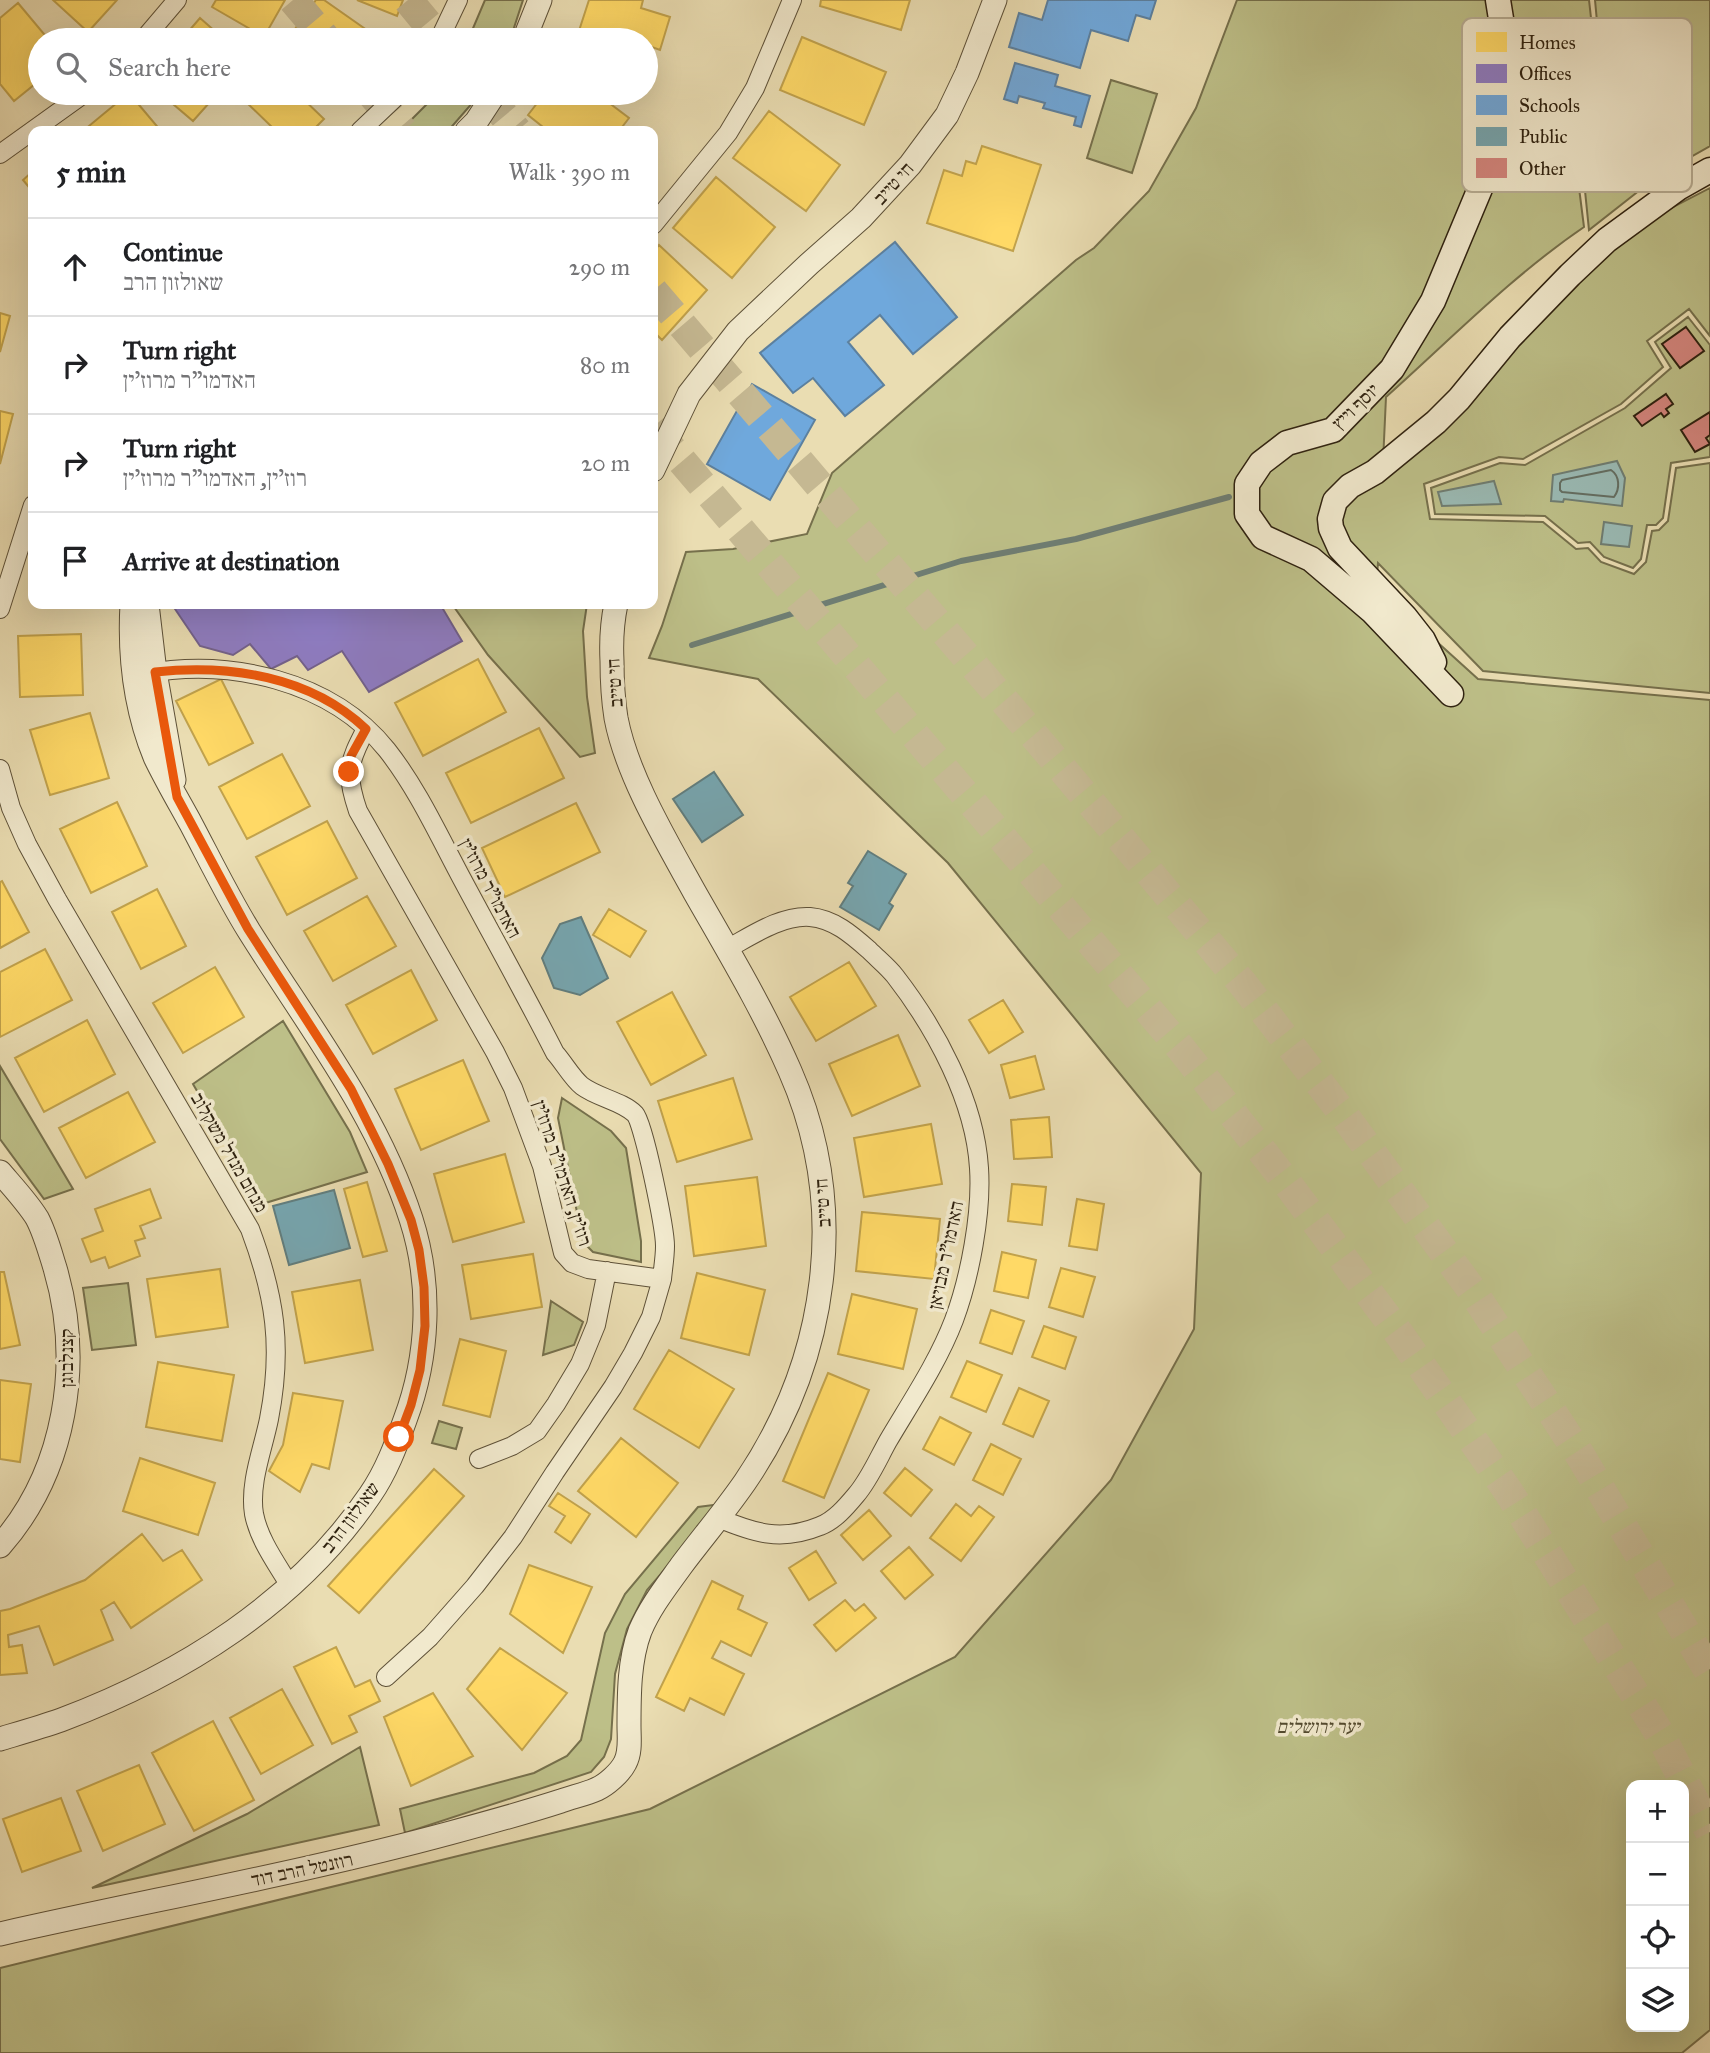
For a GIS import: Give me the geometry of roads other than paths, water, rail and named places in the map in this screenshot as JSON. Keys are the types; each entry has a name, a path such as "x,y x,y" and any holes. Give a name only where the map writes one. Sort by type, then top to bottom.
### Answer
{"main road":[{"name":"יוסף וייץ","path":"1498,0 1501,18"},
{"name":"יוסף וייץ","path":"1692,180 1710,170"},
{"name":"יוסף וייץ","path":"1479,192 1433,301 1392,369 1334,430 1287,443 1261,463 1247,484 1247,514 1263,537 1311,559 1372,611 1451,694 1417,632 1340,548 1329,519 1335,501 1350,486 1375,471 1436,422 1460,399 1510,337 1570,275 1607,240 1673,192"}],"street":[{"path":"153,28 177,0"},
{"path":"445,28 458,0"},
{"path":"529,28 540,0"},
{"path":"658,219 728,133 755,88 792,0"},
{"name":"חי טייב","path":"658,459 689,394 738,331 861,218 910,165 947,116 995,0"},
{"path":"39,126 68,105"},
{"path":"365,126 387,105"},
{"path":"472,126 487,105"},
{"path":"0,154 28,134"},
{"path":"0,609 28,521"},
{"name":"שאולזון הרב","path":"0,1739 60,1720 126,1692 231,1634 290,1586 342,1532 372,1493 399,1437 420,1370 425,1326 424,1287 419,1250 401,1192 351,1089 248,929 177,797 131,632 132,609"},
{"name":"שאולזון הרב","path":"144,674 147,609"},
{"name":"חי טייב","path":"601,1788 624,1766 629,1749 634,1648 641,1628 657,1598 743,1485 768,1445 790,1398 805,1356 817,1311 824,1264 818,1153 791,1072 772,1032 660,830 627,755 617,721 612,680 611,624 615,609"},
{"name":"האדמו\"ר מרוז'ין","path":"144,674 212,669 284,682 319,695 351,715 386,749 434,826 555,1052 580,1085 637,1116 662,1217 665,1246 662,1279"},
{"name":"רוז'ין, האדמו\"ר מרוז'ין","path":"366,729 351,756 349,772 358,811 513,1088 542,1166 563,1253 572,1263 588,1269 662,1279"},
{"name":"מנחם מנדל משקלוב","path":"0,769 11,808 27,844 57,900 244,1218 262,1261 272,1298 276,1332 275,1371 270,1416 253,1493 254,1514 261,1534 290,1586"},
{"name":"האדמו\"ר מבויאן","path":"718,1518 766,1535 795,1534 834,1519 857,1494 920,1387 954,1320 974,1239 979,1199 979,1167 961,1091 940,1044 894,974 849,932 826,921 809,917 771,926 727,950"},
{"name":"קצנלבוגן","path":"0,1172 37,1218 49,1250 62,1292 69,1360 61,1424 45,1473 28,1508 0,1546"},
{"path":"479,1459 512,1446 537,1431 556,1404 580,1364 596,1325 607,1271"},
{"path":"387,1677 430,1637 513,1537 633,1353 651,1317 662,1279"},
{"name":"רוזנטל הרב דוד","path":"0,1934 369,1855 521,1814 601,1788"}],"water":[{"path":"1617,461 1625,478 1622,506 1564,499 1563,502 1551,501 1553,475"},
{"path":"1494,481 1501,504 1442,506 1438,492"},
{"path":"1604,522 1632,526 1629,547 1601,544"}],"waterway":[{"path":"692,645 961,561 1076,539 1229,497"}],"tunnel":[{"path":"293,0 317,28"},
{"path":"408,0 431,28"},
{"path":"381,105 399,126"},
{"path":"495,105 513,126"},
{"path":"658,297 1243,984 1344,1115 1471,1289 1580,1455 1710,1673"},
{"path":"658,433 1179,1046 1284,1179 1400,1335 1508,1491 1661,1736 1710,1832"}],"park label":[{"name":"יער ירושלים","path":"1318,1726"}]}
